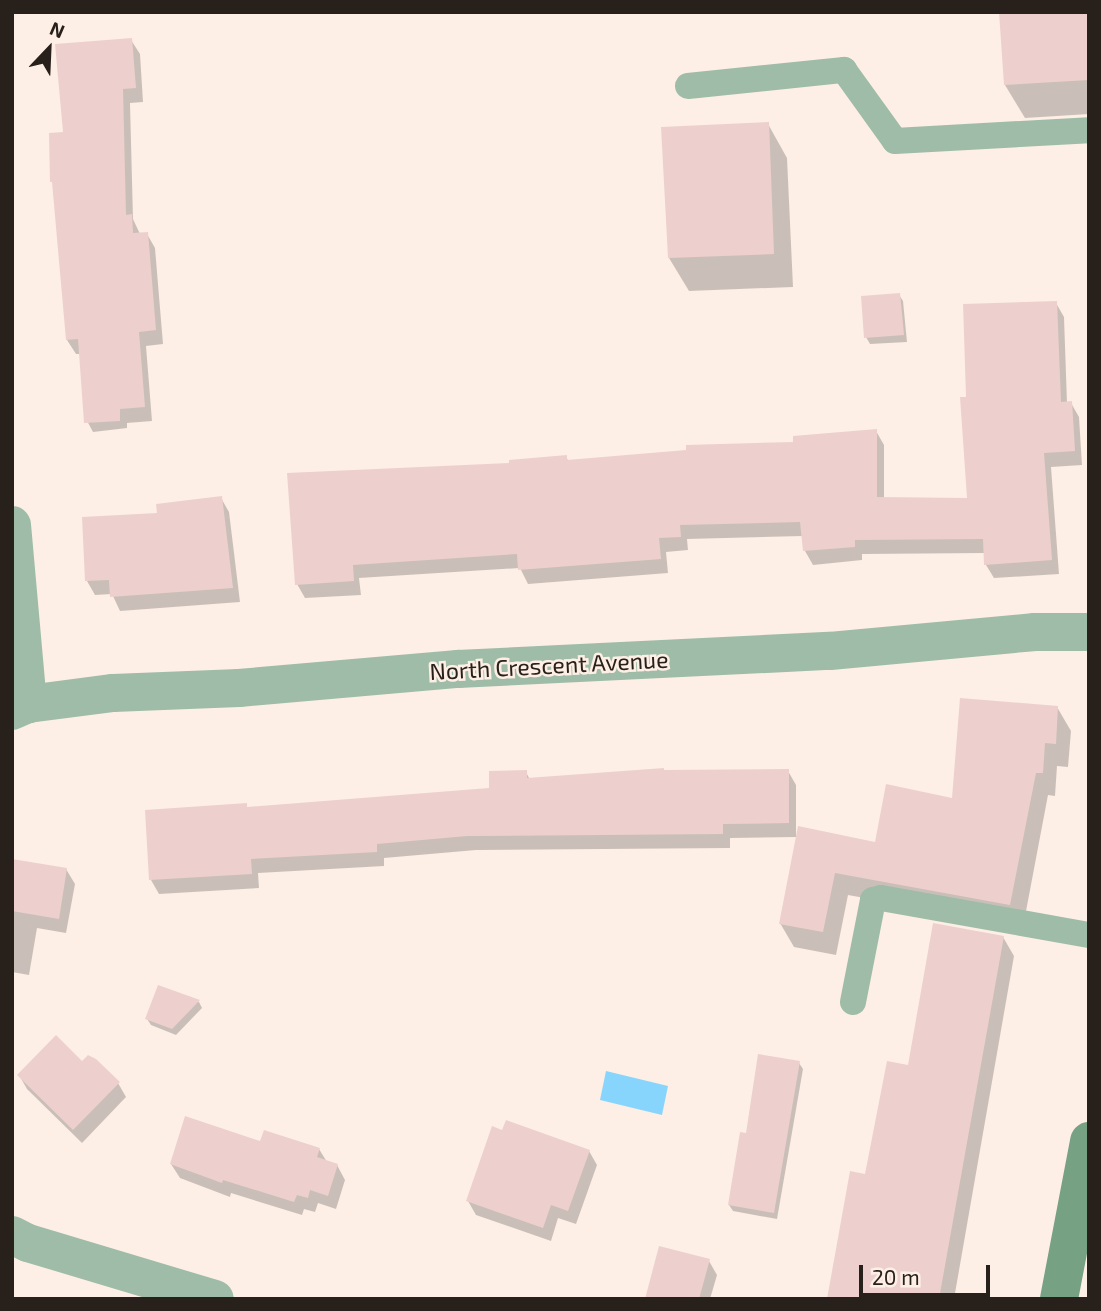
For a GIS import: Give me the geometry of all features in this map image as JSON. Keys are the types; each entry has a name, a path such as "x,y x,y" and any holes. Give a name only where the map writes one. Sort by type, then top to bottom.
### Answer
{"main road":[{"path":"1059,1299 1089,1140"}],"street":[{"path":"12,525 20,708"},
{"name":"North Crescent Avenue","path":"20,708 99,694 239,688 458,669 830,650 1035,632 1089,632"},
{"path":"12,1235 28,1243 215,1299"}],"lane":[{"path":"688,86 844,70 895,142 1089,130"},
{"path":"853,1002 873,900 881,898 1089,935"}],"water":[{"path":"606,1071 668,1086 662,1115 600,1100"}],"building":[{"path":"999,12 1089,12 1089,80 1004,85"},
{"path":"132,38 136,88 123,89 126,215 132,214 133,233 148,232 156,330 139,332 145,407 120,409 120,421 84,423 78,339 66,340 50,182 49,133 63,132 55,44"},
{"path":"769,122 774,254 668,258 661,127"},
{"path":"900,293 904,335 864,338 861,296"},
{"path":"1057,301 1061,402 1072,401 1075,451 1044,453 1052,560 984,565 983,539 855,540 855,547 803,551 800,522 680,525 681,537 659,538 661,559 518,570 517,554 353,565 354,581 295,585 287,473 509,463 509,460 567,455 567,460 686,450 686,445 793,442 793,436 877,429 877,497 967,498 960,397 966,397 963,304"},
{"path":"222,496 233,588 110,597 109,580 85,581 82,517 157,513 156,504"},
{"path":"960,698 1058,706 1056,744 1045,743 1043,773 1036,773 1010,905 835,873 823,932 779,924 798,826 875,842 886,784 952,798"},
{"path":"664,768 789,769 789,823 723,824 723,834 467,836 377,844 377,852 251,859 252,874 149,880 145,810 247,803 247,807 489,788 489,771 527,770 527,778"},
{"path":"12,859 67,868 59,919 12,911"},
{"path":"933,923 1004,936 939,1299 827,1299 850,1171 865,1174 887,1061 908,1065"},
{"path":"158,985 200,1000 172,1029 145,1019"},
{"path":"56,1035 82,1061 88,1055 96,1059 120,1082 73,1130 17,1075"},
{"path":"758,1054 800,1061 774,1213 728,1205 740,1132 746,1133"},
{"path":"185,1116 260,1141 264,1130 320,1148 317,1157 338,1164 328,1196 310,1190 308,1198 297,1195 294,1202 223,1180 222,1183 170,1164"},
{"path":"506,1120 590,1150 568,1211 551,1205 543,1228 466,1201 492,1126 502,1130"},
{"path":"659,1246 710,1259 699,1299 645,1299"}]}
